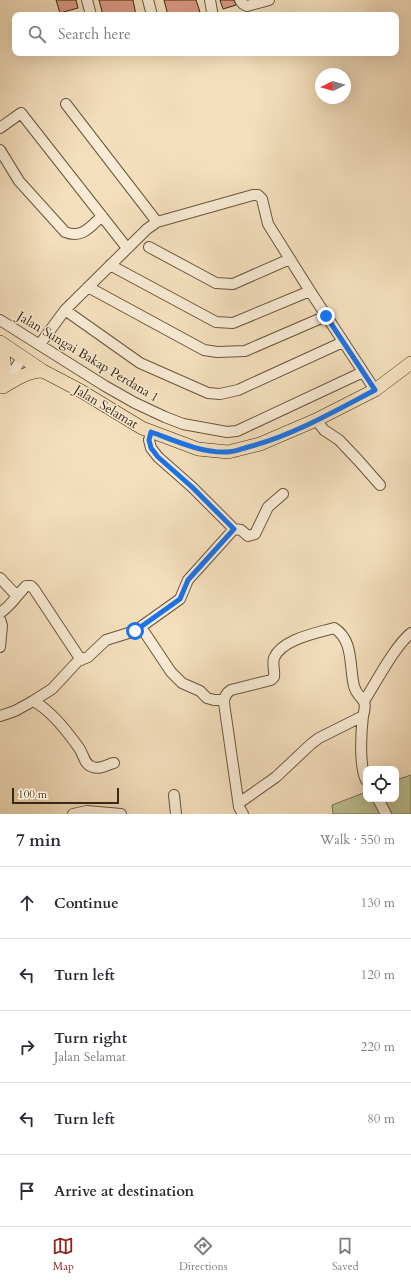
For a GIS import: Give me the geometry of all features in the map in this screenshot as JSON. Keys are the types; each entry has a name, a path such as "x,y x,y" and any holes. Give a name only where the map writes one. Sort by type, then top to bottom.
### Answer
{"main road":[{"name":"Jalan Selamat","path":"0,342 23,358 142,428 198,449 228,452 260,444 316,420 375,390 411,363"},
{"path":"0,347 4,357 5,367 2,389"},
{"path":"2,389 23,375 34,371 43,370"}],"street":[{"path":"87,0 90,12"},
{"path":"148,0 151,12"},
{"path":"210,0 212,12"},
{"path":"240,0 247,6 269,0"},
{"path":"66,104 157,222"},
{"path":"0,128 21,113 127,248"},
{"path":"0,150 19,181 65,232 77,234 82,233 102,216"},
{"path":"40,344 66,310 88,287 147,229 157,222 253,195 258,195 262,199 268,224 375,390"},
{"path":"149,247 216,283 233,284 290,259"},
{"path":"110,265 216,322 233,323 310,291"},
{"path":"88,287 204,350 217,352 245,351 326,316"},
{"path":"66,310 140,363 208,393 220,394 238,390 343,342"},
{"name":"Jalan Sungai Bakap Perdana 1","path":"0,320 105,386 135,403 183,424 227,432 237,431 363,372"},
{"path":"2,389 23,358"},
{"path":"316,420 324,430 339,440 380,485"},
{"path":"151,432 149,440 151,448 158,457 192,487 234,529 241,530 248,536 255,534 268,507 283,494"},
{"path":"0,716 15,711 33,702 52,689 75,664 95,652 106,640 135,631 180,599 188,580 234,529"},
{"path":"0,578 17,596"},
{"path":"0,613 8,608 26,586 30,586 34,589 81,660"},
{"path":"0,619 2,626 0,647"},
{"path":"140,627 171,672 182,683 200,690 207,698 224,700"},
{"path":"243,814 239,808 224,700 230,690 271,680 274,677 273,664 278,652 296,638 334,628 344,636 348,646 353,683 356,691 366,706 363,716 362,730 363,766"},
{"path":"364,701 392,657 411,632"},
{"path":"33,702 43,706 54,717 80,749 86,763 93,768 100,768 114,763"},
{"path":"239,804 276,777 315,741 363,716"},
{"path":"174,795 176,814"},
{"path":"380,802 386,814"},
{"path":"73,814 87,810 121,814"}],"green space":[{"path":"411,775 411,814 333,814 332,805 363,793 363,802 399,802 399,779"}],"building":[{"path":"56,0 76,0 78,8 60,12"},
{"path":"99,0 133,0 135,12 102,12"},
{"path":"164,0 196,0 200,12 167,12"},
{"path":"220,0 234,0 236,5 223,9"}],"route":[{"path":"135,631 180,599 188,580 234,529 192,487 158,457 151,448 149,440 151,432 198,449 228,452 260,444 285,434 375,390 326,316"}]}
